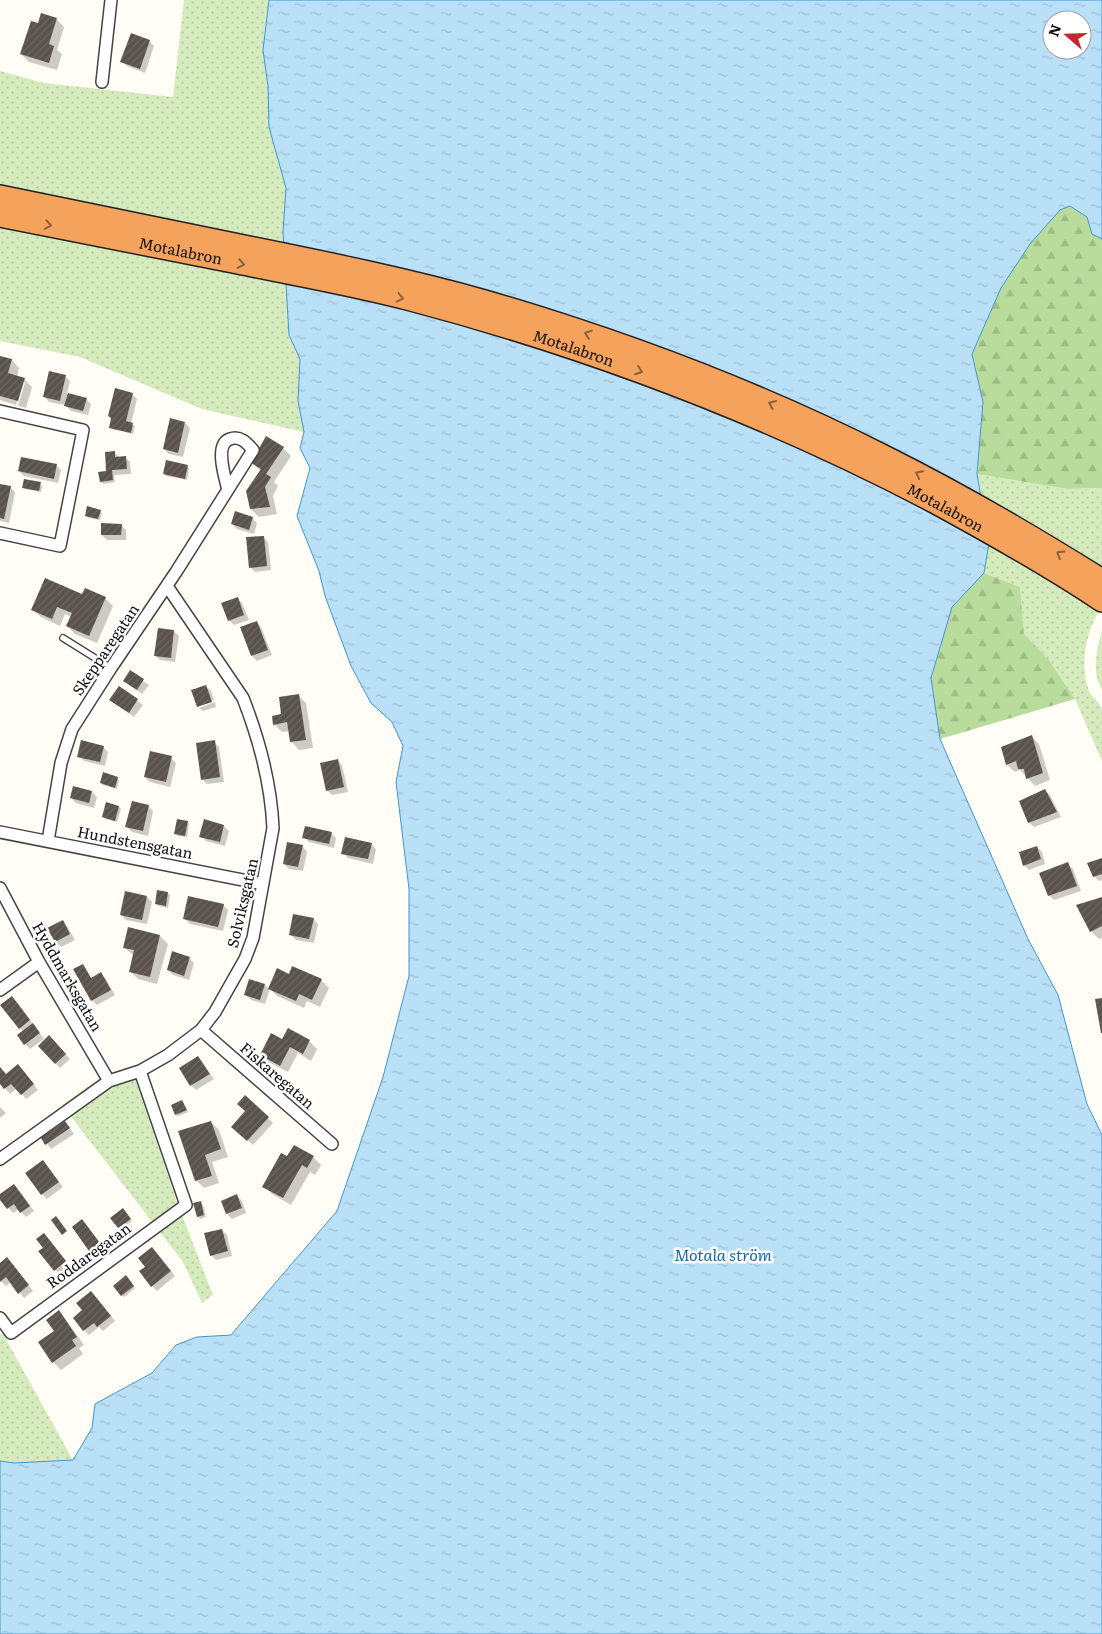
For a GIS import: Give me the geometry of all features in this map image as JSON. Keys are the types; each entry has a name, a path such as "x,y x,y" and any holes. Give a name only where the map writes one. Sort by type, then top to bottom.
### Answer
{"highway":[{"name":"Motalabron","path":"0,196 348,267 481,300 643,353 701,374 838,433 888,458 1027,534 1102,580"},
{"name":"Motalabron","path":"0,216 344,284 531,334 638,371 759,418 880,474 1020,550 1102,601"}],"street":[{"path":"102,82 111,0"},
{"path":"0,411 83,430 60,546 0,533"},
{"name":"Skepparegatan","path":"48,841 61,763 72,729 228,490"},
{"name":"Solviksgatan","path":"0,1160 109,1081 140,1071 168,1055 201,1030 215,1012 245,959 252,938 273,828 267,778 250,714 243,698 167,586"},
{"name":"Hundstensgatan","path":"0,832 263,884"},
{"name":"Hyddmarksgatan","path":"0,888 39,962 109,1081"},
{"path":"0,990 39,962"},
{"name":"Fiskaregatan","path":"201,1030 332,1144"},
{"name":"Roddaregatan","path":"0,1318 11,1332 186,1205 140,1071"}],"lane":[{"path":"63,638 111,668"}],"green space":[{"path":"184,0 269,0 263,50 268,86 269,127 286,188 283,232 289,335 300,359 298,401 304,432 202,409 80,357 0,341 0,71 44,83 173,97"},
{"path":"1070,206 1087,217 1092,234 1102,239 1102,488 1067,489 977,474 983,402 972,354 1001,288 1030,244 1060,210"},
{"path":"977,474 1067,489 1102,488 1102,606 1088,636 1084,658 1089,691 1102,710 1102,761 1075,699 1049,660 1024,634 1020,587 984,573 989,543"},
{"path":"984,573 1020,587 1024,634 1049,660 1075,699 940,739 931,678 952,607"},
{"path":"1102,630 1102,690 1096,668"},
{"path":"132,1070 178,1205 213,1295 202,1303 183,1262 62,1105 103,1076"},
{"path":"3,1334 73,1460 14,1463 0,1461 0,1335"}],"water":[{"name":"Motala ström","path":"269,0 1102,0 1102,239 1092,234 1087,217 1070,206 1060,210 1030,244 1001,288 972,354 983,402 977,474 989,543 984,573 952,607 931,678 940,739 1028,939 1058,995 1087,1104 1102,1135 1102,1634 0,1634 0,1461 14,1463 73,1460 92,1428 95,1404 152,1373 176,1345 197,1337 231,1335 337,1211 383,1077 409,976 409,889 396,782 403,746 392,722 371,703 351,666 325,596 319,571 297,516 310,468 300,448 304,432 298,401 300,359 289,335 283,232 286,188 269,127 268,86 263,50"}],"building":[{"path":"41,13 57,18 49,44 54,46 49,63 20,54 31,21 38,23"},
{"path":"131,33 150,40 140,69 120,62"},
{"path":"0,356 12,359 8,373 25,378 18,401 0,396"},
{"path":"49,371 66,375 60,401 43,397"},
{"path":"115,388 133,393 126,421 133,423 131,433 109,428 111,418 108,416"},
{"path":"68,393 87,398 83,411 64,406"},
{"path":"170,418 185,422 178,453 163,449"},
{"path":"266,436 284,447 266,474 271,477 265,487 270,507 250,509 246,491 261,469 251,463"},
{"path":"115,451 115,457 126,456 127,469 112,470 113,480 100,482 98,472 106,471 105,452"},
{"path":"21,457 57,464 54,479 18,471"},
{"path":"166,460 188,465 185,479 163,474"},
{"path":"24,479 41,482 39,491 22,488"},
{"path":"0,484 11,486 4,519 0,518"},
{"path":"87,506 101,510 98,519 85,516"},
{"path":"235,511 253,517 249,530 231,524"},
{"path":"101,523 122,524 121,535 101,535"},
{"path":"264,536 267,566 249,568 246,537"},
{"path":"45,578 82,594 85,588 106,597 89,636 66,626 72,613 57,607 52,619 31,610"},
{"path":"238,597 244,615 228,621 221,603"},
{"path":"257,621 268,650 251,656 240,627"},
{"path":"158,628 174,630 171,658 154,656"},
{"path":"130,670 144,679 137,690 123,681"},
{"path":"206,685 212,702 197,707 191,690"},
{"path":"119,686 138,699 129,713 109,700"},
{"path":"299,694 306,740 290,742 287,722 273,725 272,716 281,714 279,697"},
{"path":"1032,735 1043,773 1026,779 1024,769 1018,769 1016,761 1006,765 1001,747"},
{"path":"81,740 104,746 100,762 77,757"},
{"path":"215,740 220,777 201,780 196,743"},
{"path":"150,751 172,756 166,782 144,777"},
{"path":"338,759 344,787 326,791 320,763"},
{"path":"103,772 118,777 115,788 100,783"},
{"path":"73,786 92,791 89,803 70,798"},
{"path":"1045,789 1057,812 1028,823 1019,801"},
{"path":"132,801 149,805 143,831 125,827"},
{"path":"106,802 119,806 115,821 102,817"},
{"path":"177,819 188,821 185,836 174,834"},
{"path":"204,819 224,825 220,842 199,837"},
{"path":"305,826 332,832 329,844 302,838"},
{"path":"345,837 372,843 368,859 341,854"},
{"path":"287,842 303,845 298,867 283,864"},
{"path":"1037,846 1041,859 1023,866 1019,852"},
{"path":"1102,858 1102,874 1093,877 1087,863"},
{"path":"1068,862 1077,886 1048,896 1039,873"},
{"path":"157,890 168,892 166,906 155,904"},
{"path":"125,891 147,896 142,920 120,915"},
{"path":"188,896 224,904 218,927 183,919"},
{"path":"1102,897 1102,926 1090,932 1076,905"},
{"path":"293,914 314,918 309,939 289,935"},
{"path":"63,920 70,934 55,942 47,928"},
{"path":"128,927 160,935 150,977 129,972 134,950 123,948"},
{"path":"172,951 190,957 184,976 167,970"},
{"path":"83,964 91,978 101,972 111,990 91,1001 73,969"},
{"path":"292,966 322,979 312,1000 299,994 296,1001 268,989 277,968 289,974"},
{"path":"249,979 265,984 260,1000 244,995"},
{"path":"12,996 30,1020 19,1029 0,1005"},
{"path":"1102,998 1102,1033 1101,1033 1095,999"},
{"path":"33,1023 40,1033 24,1045 17,1035"},
{"path":"288,1028 310,1040 303,1054 290,1047 280,1066 260,1055 271,1033 282,1039"},
{"path":"49,1035 66,1054 55,1064 38,1046"},
{"path":"198,1056 210,1074 190,1086 179,1068"},
{"path":"18,1064 34,1084 21,1095 11,1084 4,1089 0,1084 0,1067 6,1074"},
{"path":"245,1095 269,1117 247,1141 231,1127 245,1111 237,1104"},
{"path":"182,1100 187,1110 175,1115 171,1105"},
{"path":"65,1121 70,1128 45,1145 41,1138"},
{"path":"211,1121 221,1149 205,1155 212,1176 195,1181 178,1131"},
{"path":"294,1145 314,1156 307,1168 302,1165 283,1198 262,1187 281,1153 287,1156"},
{"path":"43,1160 59,1182 41,1195 25,1173"},
{"path":"14,1184 30,1206 20,1213 14,1204 7,1209 0,1200 0,1194"},
{"path":"237,1194 242,1208 226,1214 221,1201"},
{"path":"201,1201 204,1215 197,1217 193,1203"},
{"path":"123,1208 131,1219 118,1228 110,1218"},
{"path":"56,1216 67,1231 62,1235 51,1220"},
{"path":"82,1219 100,1243 89,1251 72,1227"},
{"path":"222,1229 228,1251 210,1256 204,1233"},
{"path":"44,1233 66,1261 54,1271 38,1251 43,1248 36,1239"},
{"path":"152,1247 171,1271 151,1287 139,1271 145,1267 138,1258"},
{"path":"7,1257 29,1285 18,1294 6,1277 0,1282 0,1263"},
{"path":"126,1275 134,1286 121,1296 113,1286"},
{"path":"91,1291 111,1316 97,1327 94,1323 83,1331 73,1318 82,1310 76,1303"},
{"path":"59,1310 77,1337 72,1340 76,1346 52,1363 38,1342 54,1331 46,1320"}]}
